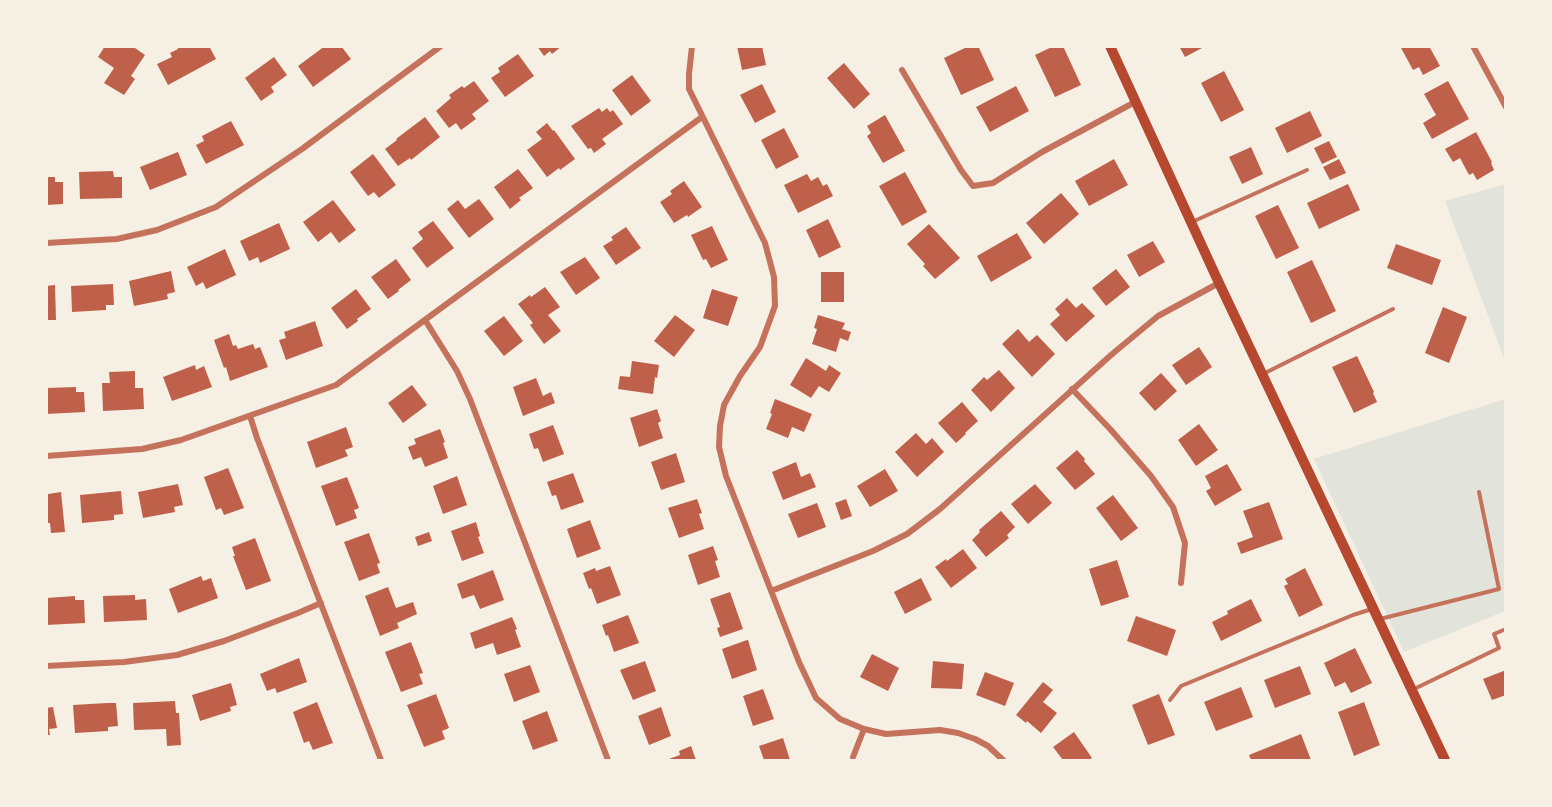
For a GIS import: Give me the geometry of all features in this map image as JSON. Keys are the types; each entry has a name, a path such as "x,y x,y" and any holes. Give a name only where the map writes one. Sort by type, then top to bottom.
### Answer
{"main road":[{"path":"1110,46 1219,284 1445,760"}],"street":[{"path":"46,243 117,239 157,231 216,207 302,149 441,46"},
{"path":"692,46 689,89 765,243 774,277 775,306 760,347 724,405 719,447 726,476 799,662 816,698 840,719 864,729 886,734 940,730 958,733 988,746 1004,760"},
{"path":"1473,46 1506,107"},
{"path":"902,70 961,170 973,186 993,183 1042,152 1135,102"},
{"path":"46,456 142,449 181,440 336,385 702,117"},
{"path":"771,591 873,551 907,534 939,509 1110,355 1158,316 1219,284"},
{"path":"425,320 457,371 470,399 608,760"},
{"path":"1072,389 1111,430 1173,507 1185,543 1181,583"},
{"path":"250,416 381,760"},
{"path":"46,666 124,662 177,655 224,641 298,614 321,603"},
{"path":"853,757 864,729"}],"lane":[{"path":"1191,223 1307,170"},
{"path":"1262,374 1393,309"},
{"path":"1378,620 1499,589 1479,492"},
{"path":"1170,700 1181,686 1353,615 1373,609"},
{"path":"1412,691 1499,648 1494,634 1506,629"}],"shaded area":[{"path":"1506,184 1505,361 1445,201"},
{"path":"1505,399 1505,611 1404,652 1314,459"}],"building":[{"path":"105,46 125,46 127,48 132,46 145,55 131,76 135,79 124,95 104,83 114,68 98,57"},
{"path":"177,46 209,46 216,59 168,85 157,64 172,57 170,53 178,49"},
{"path":"325,46 341,46 351,59 313,87 298,66"},
{"path":"537,46 562,46 552,54 550,51 544,56"},
{"path":"737,46 762,46 766,65 742,70"},
{"path":"969,46 978,46 994,80 961,95 944,58"},
{"path":"1054,46 1063,46 1081,85 1055,97 1035,55"},
{"path":"1179,46 1201,46 1202,48 1185,57"},
{"path":"1400,46 1429,46 1440,66 1423,75 1419,67 1413,70"},
{"path":"518,54 534,76 505,97 491,78 500,72 498,68"},
{"path":"274,57 287,75 271,87 274,92 261,101 245,78"},
{"path":"844,63 870,94 854,109 827,78"},
{"path":"1224,71 1244,110 1221,122 1201,83"},
{"path":"632,75 651,101 631,116 612,90"},
{"path":"474,81 489,101 472,114 476,119 461,130 456,123 449,128 436,111 451,98 449,95"},
{"path":"1448,81 1469,119 1432,139 1423,123 1436,115 1424,94"},
{"path":"762,84 776,112 755,123 740,95"},
{"path":"1016,86 1029,111 990,132 976,107"},
{"path":"599,108 602,112 607,108 610,112 613,110 623,124 602,139 606,144 594,153 591,148 588,149 571,126"},
{"path":"1310,111 1322,136 1287,153 1275,128"},
{"path":"885,115 905,151 883,163 867,136 871,133 867,126"},
{"path":"425,117 440,137 411,160 410,158 398,166 385,149"},
{"path":"231,121 244,145 206,164 196,145 204,141 202,136"},
{"path":"547,123 575,159 547,177 527,150 542,139 536,132"},
{"path":"784,128 799,157 776,169 761,140"},
{"path":"1476,132 1494,170 1477,180 1473,173 1469,175 1460,158 1453,162 1445,149"},
{"path":"1329,141 1337,157 1322,164 1314,148"},
{"path":"1251,147 1263,174 1242,184 1229,157"},
{"path":"178,152 187,175 150,190 140,167"},
{"path":"373,154 396,185 379,198 374,192 368,196 350,172"},
{"path":"1114,159 1128,185 1089,206 1075,181"},
{"path":"1339,159 1346,173 1330,180 1323,167"},
{"path":"518,169 533,188 519,198 521,200 510,209 494,187"},
{"path":"113,171 114,177 122,177 122,198 80,199 79,172"},
{"path":"905,172 927,212 902,226 879,186"},
{"path":"807,174 811,181 818,177 823,186 827,184 833,196 798,213 784,185"},
{"path":"46,177 55,177 55,182 63,182 63,204 46,205"},
{"path":"684,181 702,207 674,223 660,202 672,194 670,191"},
{"path":"1348,184 1360,210 1319,229 1307,203"},
{"path":"1061,193 1079,214 1044,244 1026,223"},
{"path":"479,199 494,219 469,238 447,209 458,200 465,209"},
{"path":"333,200 356,230 339,243 331,232 318,242 303,222"},
{"path":"1278,205 1299,248 1276,259 1255,216"},
{"path":"828,219 841,247 819,258 806,230"},
{"path":"433,221 454,248 427,268 412,248 423,239 418,232"},
{"path":"279,223 290,249 260,263 258,257 249,261 240,241"},
{"path":"929,224 960,258 935,279 907,244"},
{"path":"712,226 728,260 711,268 706,259 703,260 691,235"},
{"path":"626,227 641,248 616,265 603,246 613,240 611,237"},
{"path":"1017,233 1032,258 991,282 977,256"},
{"path":"1153,241 1165,262 1139,277 1127,255"},
{"path":"1396,244 1441,260 1432,285 1387,268"},
{"path":"225,249 236,275 206,289 203,282 196,286 187,267"},
{"path":"585,257 600,278 576,295 560,272"},
{"path":"396,259 411,280 388,299 371,277"},
{"path":"1312,260 1336,311 1311,323 1287,272"},
{"path":"1116,269 1130,287 1106,306 1092,288"},
{"path":"171,271 175,292 167,294 168,299 134,306 129,281"},
{"path":"821,272 844,272 844,302 821,302"},
{"path":"113,284 114,305 106,305 106,310 72,312 71,286"},
{"path":"55,285 56,320 47,320 46,286"},
{"path":"545,287 560,307 548,315 561,331 544,344 530,325 533,323 518,304"},
{"path":"356,289 371,309 347,329 331,308"},
{"path":"712,289 738,297 728,326 703,318"},
{"path":"1067,298 1076,308 1082,303 1095,316 1066,342 1050,324 1060,315 1055,309"},
{"path":"1443,307 1467,317 1449,363 1425,353"},
{"path":"675,315 695,330 674,357 654,341"},
{"path":"818,315 845,323 842,329 851,332 848,341 840,338 836,352 812,344 817,329 814,328"},
{"path":"504,316 523,341 504,356 484,331"},
{"path":"315,321 323,346 286,360 279,340 286,338 284,332"},
{"path":"1018,329 1029,342 1037,335 1055,354 1032,377 1002,344"},
{"path":"229,334 233,346 236,345 238,349 253,344 255,349 260,347 268,367 230,381 214,340"},
{"path":"1199,347 1212,367 1186,385 1172,365"},
{"path":"1357,356 1377,402 1354,413 1332,367"},
{"path":"806,358 826,371 829,365 841,373 829,392 819,386 811,398 790,385"},
{"path":"632,361 659,365 653,394 618,389 620,376 630,377"},
{"path":"195,365 196,370 204,366 212,387 172,401 163,377"},
{"path":"999,370 1015,388 991,412 971,390 984,377 987,380"},
{"path":"135,371 135,388 143,388 144,409 103,411 102,383 110,383 109,372"},
{"path":"1161,373 1177,391 1155,411 1139,393"},
{"path":"536,378 543,396 551,392 555,403 523,416 513,387"},
{"path":"412,385 427,405 403,423 388,403"},
{"path":"76,387 76,392 84,392 85,412 46,414 46,388"},
{"path":"775,399 812,414 804,432 792,427 788,438 766,429"},
{"path":"962,402 978,421 956,443 938,423"},
{"path":"657,409 661,421 658,423 663,438 639,447 630,418"},
{"path":"1199,424 1218,450 1196,466 1178,440"},
{"path":"553,425 564,454 543,462 538,448 534,449 529,434"},
{"path":"346,427 353,447 345,450 348,456 316,468 307,442"},
{"path":"440,429 448,458 425,467 421,457 413,460 408,447 416,444 414,439"},
{"path":"916,433 926,444 932,438 944,452 917,477 895,452"},
{"path":"1077,450 1095,474 1075,490 1056,468"},
{"path":"676,453 685,482 661,490 651,462"},
{"path":"796,462 801,477 810,473 816,487 783,500 772,472"},
{"path":"1227,464 1242,490 1215,506 1206,491 1211,488 1205,476"},
{"path":"228,468 244,508 224,515 221,508 216,510 204,477"},
{"path":"885,469 898,491 870,507 857,486"},
{"path":"573,473 584,502 561,510 556,495 552,496 547,482"},
{"path":"457,476 467,505 443,514 433,486"},
{"path":"347,477 359,508 354,510 357,518 336,526 321,486"},
{"path":"178,484 183,505 174,507 175,512 143,518 138,492"},
{"path":"1035,484 1052,503 1028,524 1011,504"},
{"path":"121,491 123,514 114,515 114,520 82,523 80,495"},
{"path":"61,492 65,532 51,533 50,523 46,523 46,496"},
{"path":"1113,495 1138,528 1121,541 1096,508"},
{"path":"697,499 704,529 679,538 668,508"},
{"path":"846,499 852,516 841,520 835,503"},
{"path":"1269,502 1283,539 1241,554 1237,543 1253,537 1243,511"},
{"path":"817,503 826,527 798,538 788,514"},
{"path":"1001,511 1015,527 1007,535 1009,538 986,557 972,540 980,532 979,530"},
{"path":"590,520 601,549 577,558 567,529"},
{"path":"476,522 480,536 478,537 484,553 462,561 451,531"},
{"path":"429,532 432,541 418,546 415,537"},
{"path":"369,533 380,563 377,564 380,573 359,581 344,542"},
{"path":"255,538 271,581 246,590 233,556 235,556 232,547"},
{"path":"713,546 720,577 698,585 688,555"},
{"path":"963,549 977,568 951,588 935,567"},
{"path":"1117,560 1129,597 1101,606 1089,569"},
{"path":"610,566 621,595 597,604 583,573 595,568 596,571"},
{"path":"1305,568 1323,605 1299,617 1284,586 1288,584 1285,579"},
{"path":"493,570 504,600 480,609 474,595 462,599 457,584"},
{"path":"201,576 203,581 211,578 218,598 178,613 169,589"},
{"path":"921,578 932,600 905,614 894,592"},
{"path":"388,587 396,608 413,602 417,614 397,623 399,628 380,636 365,596"},
{"path":"730,592 743,629 720,637 717,628 720,627 710,599"},
{"path":"135,595 135,600 146,599 147,620 104,622 103,596"},
{"path":"75,596 75,600 84,600 85,623 46,625 46,598"},
{"path":"1251,599 1262,621 1221,641 1212,622 1228,614 1227,611"},
{"path":"628,615 639,643 614,652 602,625"},
{"path":"1136,616 1176,630 1167,656 1127,641"},
{"path":"512,617 521,647 497,655 493,643 475,649 470,633"},
{"path":"748,640 757,670 732,679 722,649"},
{"path":"411,642 423,673 419,674 423,684 401,692 385,652"},
{"path":"1355,648 1372,683 1351,693 1345,682 1335,687 1324,663"},
{"path":"872,654 899,668 888,691 860,677"},
{"path":"299,658 307,682 277,693 275,688 267,691 260,674"},
{"path":"645,661 656,691 633,700 620,670"},
{"path":"933,661 964,664 962,689 931,688"},
{"path":"530,665 540,692 514,702 504,674"},
{"path":"1300,666 1311,694 1275,708 1264,680"},
{"path":"1506,670 1506,695 1492,700 1483,679"},
{"path":"985,672 1014,683 1005,706 976,695"},
{"path":"1043,682 1053,690 1043,702 1057,713 1041,733 1016,715"},
{"path":"231,683 237,705 230,707 231,711 200,721 192,695"},
{"path":"1241,687 1253,717 1216,731 1204,702"},
{"path":"763,689 774,719 753,726 743,696"},
{"path":"436,694 449,728 442,731 445,739 424,747 407,705"},
{"path":"1159,694 1175,735 1148,745 1132,705"},
{"path":"175,701 176,713 179,713 181,745 167,746 166,729 134,730 133,703"},
{"path":"317,702 333,743 313,750 309,741 304,743 293,712"},
{"path":"1364,702 1380,745 1354,756 1338,712"},
{"path":"116,703 118,726 108,727 108,731 75,733 73,705"},
{"path":"53,707 57,728 49,729 50,735 46,735 46,708"},
{"path":"661,707 671,736 649,745 638,716"},
{"path":"547,711 558,741 533,750 522,721"},
{"path":"1074,732 1092,758 1063,760 1053,747"},
{"path":"1301,734 1311,760 1251,760 1249,755"},
{"path":"783,738 790,760 764,760 759,746"},
{"path":"691,746 696,760 666,760 680,755 679,751"}]}
